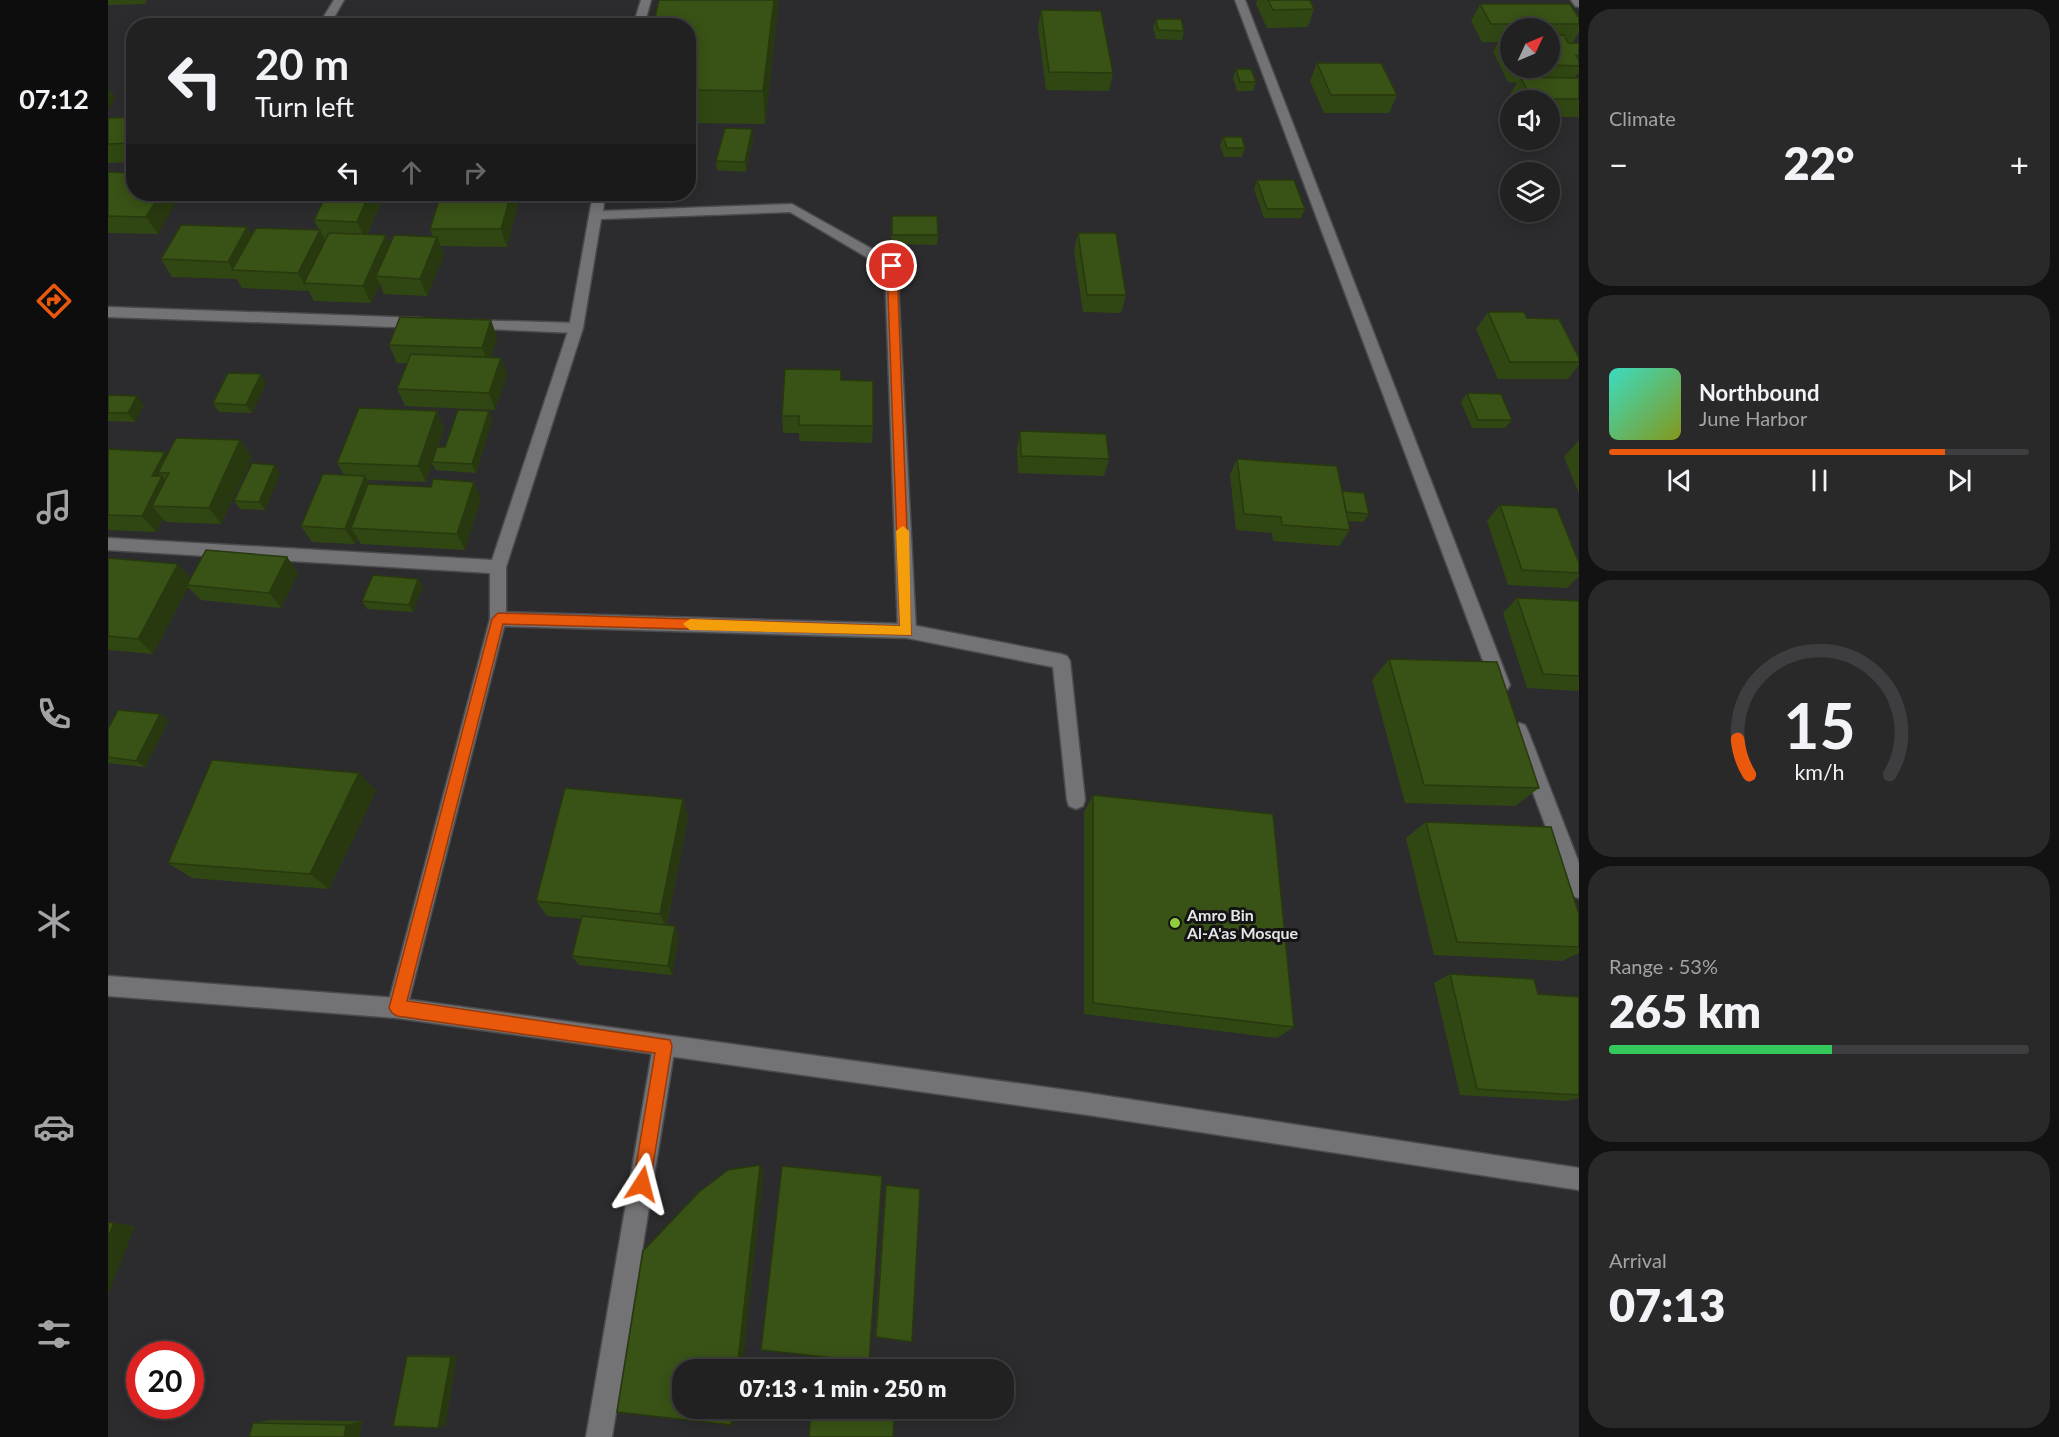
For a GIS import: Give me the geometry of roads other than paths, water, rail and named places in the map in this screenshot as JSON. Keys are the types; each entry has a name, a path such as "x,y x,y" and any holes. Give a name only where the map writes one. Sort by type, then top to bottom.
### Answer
{"street":[{"path":"328,18 339,0"},
{"path":"640,18 646,0"},
{"path":"1240,0 1579,889"},
{"path":"1576,0 1579,4"},
{"path":"397,1008 498,619 498,567 576,328 597,201"},
{"path":"596,215 792,208 892,266 907,631"},
{"path":"108,312 436,323"},
{"path":"459,324 576,328"},
{"path":"108,544 498,567"},
{"path":"498,619 907,631 1061,661 1076,800"},
{"path":"108,986 397,1008 1088,1104 1579,1179"},
{"path":"600,1437 664,1046"}],"place":[{"name":"Amro Bin Al-A'as Mosque","path":"1175,923"}]}
